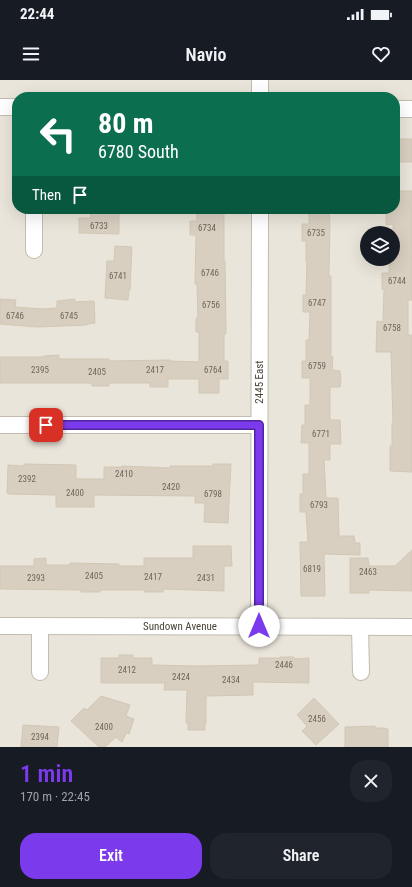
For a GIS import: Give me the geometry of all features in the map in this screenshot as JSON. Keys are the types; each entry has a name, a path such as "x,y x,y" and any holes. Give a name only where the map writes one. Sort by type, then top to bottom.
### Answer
{"street":[{"path":"260,80 260,92"},
{"path":"0,107 12,107"},
{"path":"400,109 412,109"},
{"path":"34,214 34,250"},
{"name":"2445 East","path":"259,626 260,214"},
{"path":"0,425 259,425"},
{"name":"Sundown Avenue","path":"0,626 412,627"},
{"path":"40,626 40,672"},
{"path":"360,627 361,672"}],"shaded area":[{"path":"0,80 412,80 412,747 0,747"}],"building":[{"path":"400,139 412,139 412,162 400,162"},
{"path":"400,191 412,191 412,300 408,300 408,335 412,335 412,472 390,471 390,446 392,446 393,423 391,352 376,352 377,321 383,322 384,289 382,289 382,273 389,273 389,266 400,266 400,226 393,226 393,224 386,225 386,214 400,214"},
{"path":"91,214 119,214 119,234 79,233 79,218 91,218"},
{"path":"197,214 224,214 226,334 224,334 224,361 228,361 228,379 219,379 219,393 199,393 199,379 168,379 168,387 150,387 150,383 109,383 109,386 92,386 92,383 0,383 0,357 44,357 59,355 59,359 109,359 109,361 170,360 199,362 199,332 196,332 196,318 198,318 197,284 195,284 196,235 190,235 190,221 197,221"},
{"path":"309,214 329,214 331,357 333,357 332,370 340,371 341,379 340,387 330,387 330,420 340,420 341,444 330,444 330,460 324,460 326,498 338,498 339,536 354,536 355,543 360,543 360,555 324,554 325,596 301,596 300,542 308,542 306,512 300,512 300,494 303,494 303,474 309,474 309,443 301,443 302,425 305,425 305,405 310,405 310,378 302,378 302,361 306,361 306,340 309,340 310,312 303,312 303,295 306,295 307,261 306,241 302,241 302,224 309,224"},
{"path":"115,246 132,247 130,290 128,300 105,298 107,261 114,261"},
{"path":"0,299 16,300 15,307 43,309 57,308 57,301 75,299 75,302 94,301 95,323 87,325 37,327 0,324"},
{"path":"24,464 76,465 76,479 104,479 104,467 122,466 170,468 170,466 213,466 213,464 231,464 228,523 204,522 205,503 195,503 195,496 94,495 94,507 56,507 56,495 7,493 8,465 24,466"},
{"path":"193,546 231,546 232,566 224,566 224,591 163,589 163,592 144,592 145,590 100,590 100,592 81,592 81,590 0,589 0,566 34,566 34,559 46,558 46,565 70,565 70,563 144,566 144,558 193,558"},
{"path":"412,550 412,591 369,590 369,593 350,593 350,558 368,558 369,566 395,566"},
{"path":"119,655 133,655 133,658 152,658 152,665 197,666 259,665 259,658 309,658 309,683 253,682 253,695 206,696 205,730 188,730 188,723 186,723 187,690 164,690 165,683 101,683 101,658 119,658"},
{"path":"101,696 130,705 126,716 134,719 129,734 126,733 122,742 116,737 105,747 99,747 71,721 84,708 87,710"},
{"path":"314,698 339,724 316,745 302,731 307,726 297,715"},
{"path":"23,725 59,727 57,747 21,747"},
{"path":"375,726 375,728 388,729 388,747 345,747 345,727"}],"route":[{"path":"46,425 259,425 259,626"}]}
